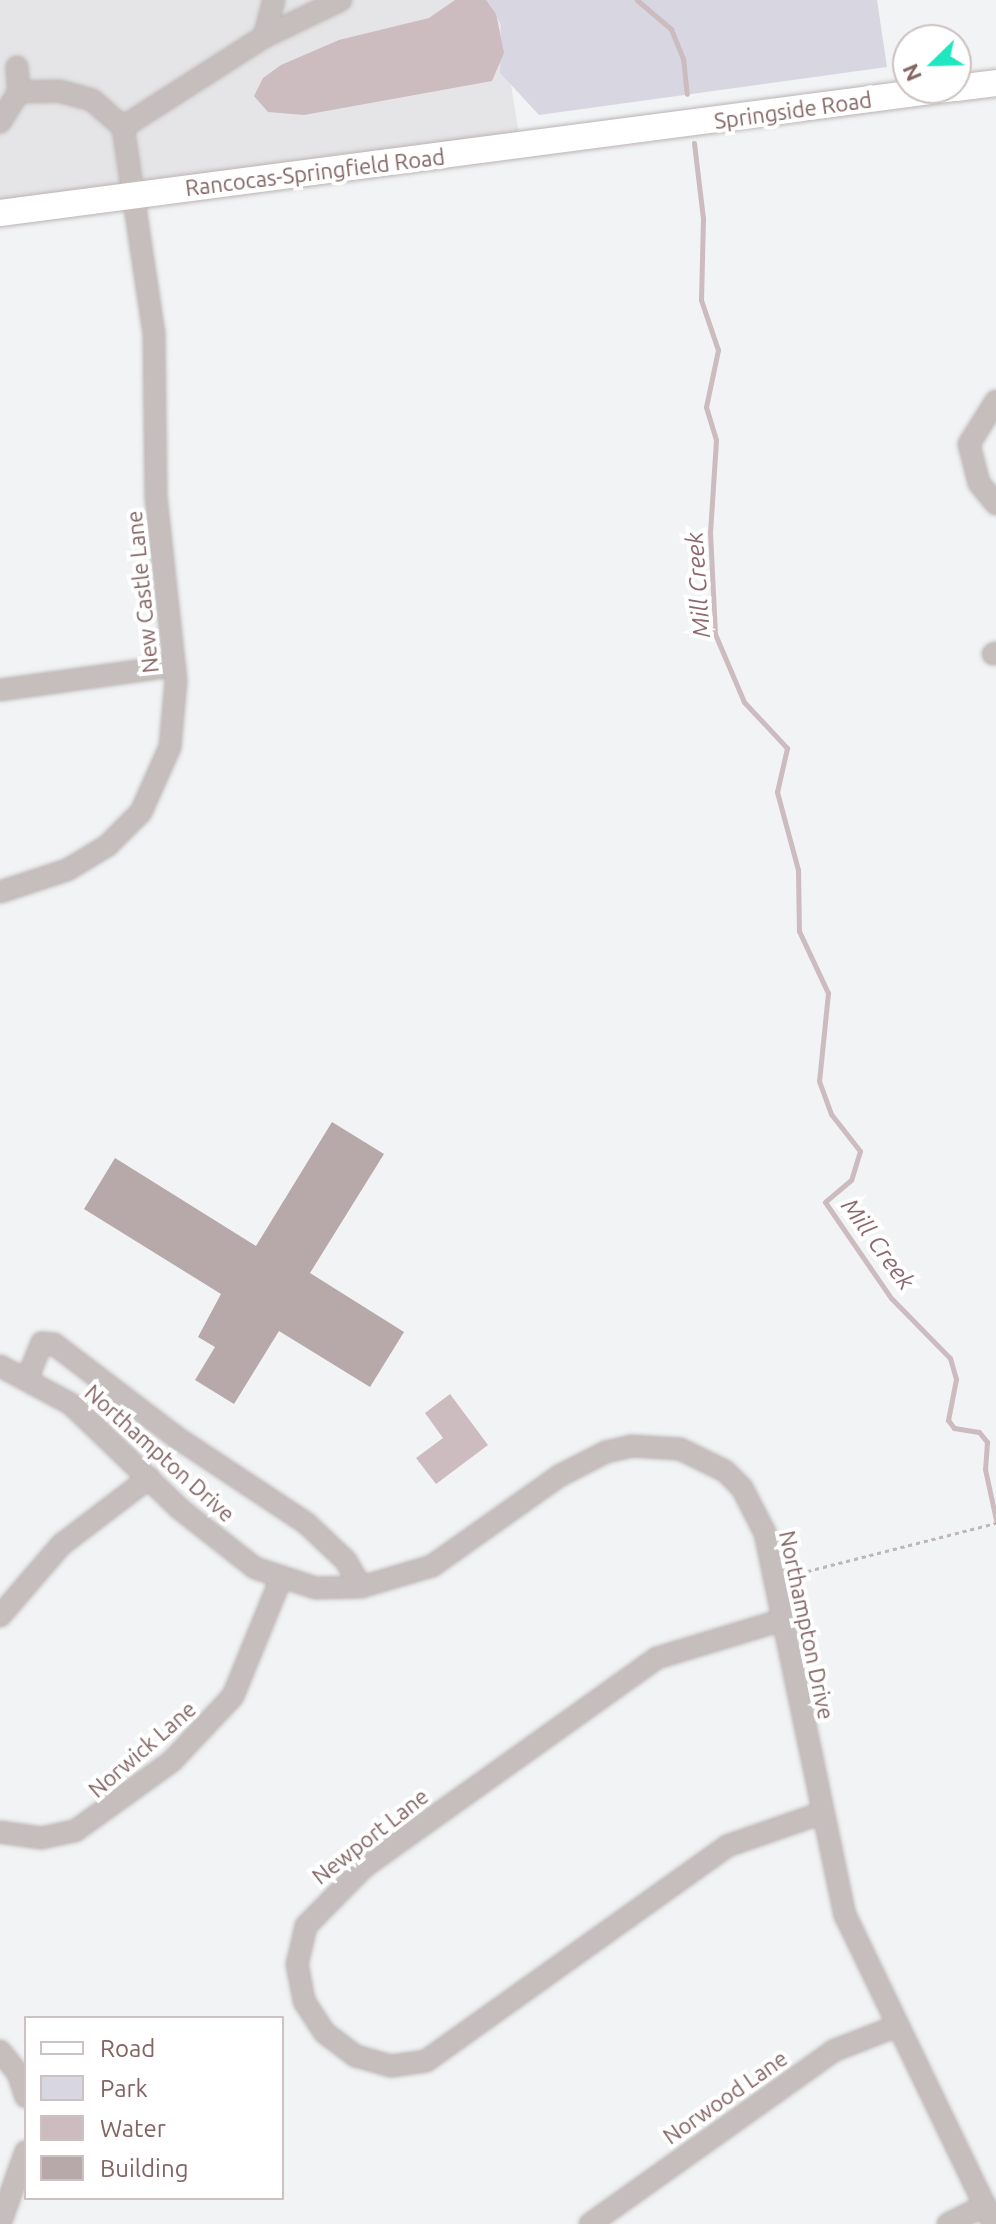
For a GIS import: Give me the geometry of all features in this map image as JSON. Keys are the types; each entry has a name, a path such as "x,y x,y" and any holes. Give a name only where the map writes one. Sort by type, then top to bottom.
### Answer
{"main road":[{"name":"Springside Road","path":"972,86 996,83"},
{"name":"Springside Road","path":"631,131 892,96"},
{"name":"Rancocas-Springfield Road","path":"0,213 631,131"}],"street":[{"path":"264,37 274,0"},
{"path":"19,92 59,91 92,100 123,127 264,37 341,0"},
{"path":"0,122 19,92 17,67"},
{"name":"New Castle Lane","path":"0,892 88,859 141,812 170,747 174,666 156,498 154,334 123,127"},
{"path":"996,401 969,444 979,483 996,504"},
{"path":"0,690 174,666"},
{"path":"28,1377 42,1343 54,1344 273,1502 336,1552 361,1587"},
{"name":"Northampton Drive","path":"0,1366 28,1377 71,1404 218,1540 280,1581 316,1588 361,1587 432,1566 583,1462 655,1445 704,1458 742,1488 765,1533 845,1915 990,2214"},
{"path":"0,1616 61,1545 149,1478"},
{"name":"Norwick Lane","path":"0,1832 41,1838 75,1831 181,1753 233,1696 280,1581"},
{"name":"Newport Lane","path":"782,1620 657,1658 364,1867 306,1926 297,1964 304,2001 325,2033 356,2056 391,2066 426,2061 727,1846 765,1827 822,1813"},
{"name":"Norwood Lane","path":"590,2224 833,2051 897,2026"},
{"path":"0,2051 18,2073 24,2091"},
{"path":"0,2224 24,2157"},
{"path":"948,2224 990,2214"}],"path":[{"path":"773,1580 996,1523"}],"shaded area":[{"path":"0,0 497,0 521,146 0,213"}],"green space":[{"path":"486,0 877,0 887,67 539,115 500,73 501,24"}],"water":[{"path":"455,0 486,0 496,14 504,53 492,81 304,115 268,112 254,96 263,78 281,65 339,40 429,18"},
{"path":"450,1394 488,1445 436,1484 416,1458 443,1438 425,1413"}],"building":[{"path":"332,1122 384,1154 310,1273 404,1332 370,1387 279,1331 234,1404 195,1380 215,1347 198,1337 221,1294 84,1209 115,1158 256,1246"}],"waterway":[{"name":"Mill Creek","path":"637,0 671,29 683,58 687,94"},
{"name":"Mill Creek","path":"694,143 703,218 701,300 718,350 706,407 716,440 710,532 715,634 744,702 787,748 777,792 798,870 799,931 828,993 819,1081 831,1114 860,1151 851,1180 825,1202 891,1298 950,1358 956,1379 948,1420 954,1428 979,1432 987,1442 985,1469 996,1520"}]}
